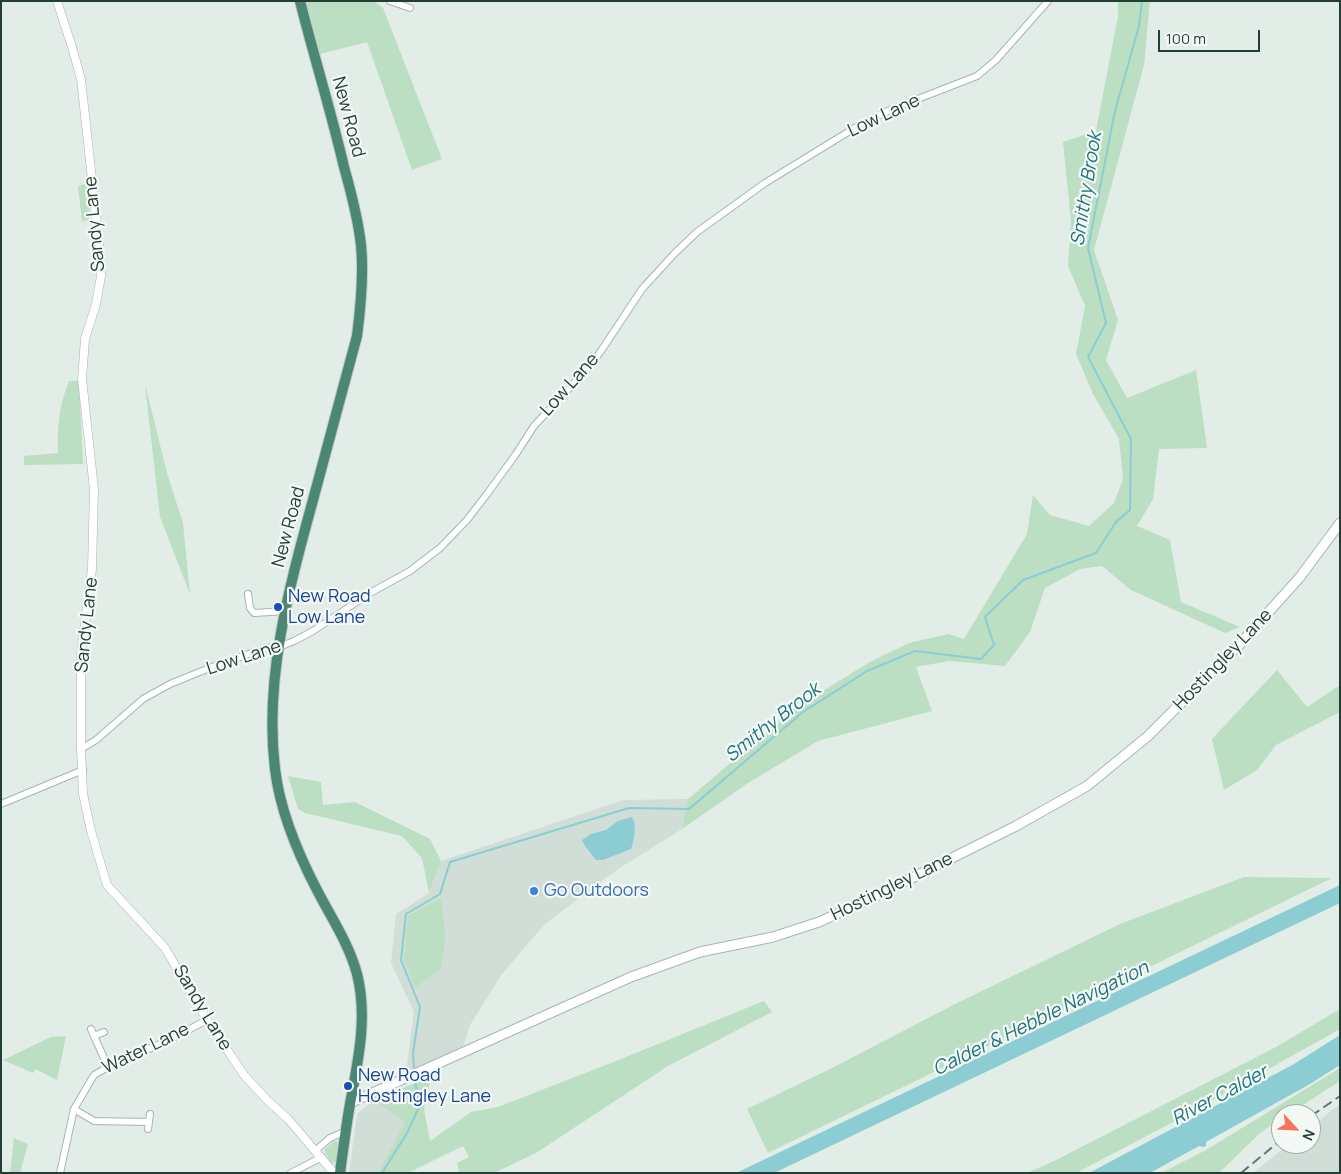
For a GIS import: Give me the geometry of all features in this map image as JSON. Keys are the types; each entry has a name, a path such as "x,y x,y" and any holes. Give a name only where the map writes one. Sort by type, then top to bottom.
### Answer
{"highway":[{"name":"New Road","path":"300,1 356,213 363,275 357,336 303,535 286,611 274,673 271,731 275,772 296,849 351,955 361,999 362,1022 358,1064 350,1103 340,1173"}],"main road":[{"name":"Hostingley Lane","path":"350,1103 631,977 700,952 772,937 819,922 872,898 1008,830 1087,786 1148,736 1240,644 1300,577 1340,523"}],"street":[{"name":"Sandy Lane","path":"57,1 72,46 80,79 99,243 101,276 96,304 85,339 82,379 94,489 92,569 81,653 83,794 91,831 107,885 166,948 207,1020 244,1075 289,1120 334,1173"},
{"path":"390,1 410,8"},
{"name":"Low Lane","path":"81,749 96,740 143,699 170,684 217,665 266,648 279,647 294,641 410,570 440,548 467,520 516,454 534,426 602,350 642,289 697,232 765,183 853,129 892,109 977,76 996,60 1048,1"},
{"path":"248,594 250,608 254,613 286,611"},
{"path":"1,804 83,770"},
{"name":"Water Lane","path":"60,1173 74,1109 94,1075 207,1020"},
{"path":"91,1029 108,1067"},
{"path":"94,1036 104,1032"},
{"path":"74,1109 94,1121 149,1126 150,1114"},
{"path":"316,1150 330,1138 346,1131"},
{"path":"291,1173 322,1157"}],"shaded area":[{"name":"Go Outdoors","path":"688,799 682,829 618,869 545,924 502,974 470,1025 463,1047 406,1072 414,1012 391,963 396,914 429,893 441,861 623,800"},
{"path":"373,1100 405,1122 378,1173 349,1173 357,1114"},
{"path":"1340,1104 1340,1173 1253,1173 1277,1154 1321,1154 1321,1119"}],"green space":[{"path":"306,1 374,1 383,8 442,159 412,170 367,42 320,54"},
{"path":"1118,1 1150,1 1144,65 1094,250 1118,320 1106,360 1127,398 1196,370 1207,448 1159,449 1153,499 1137,526 1170,540 1181,602 1240,627 1225,633 1131,590 1102,566 1080,569 1045,588 1030,632 1005,666 949,661 916,667 932,711 818,741 748,783 682,829 688,799 798,706 870,662 909,643 948,634 964,639 1027,534 1033,495 1050,515 1089,526 1114,503 1123,479 1119,439 1093,394 1076,354 1085,306 1068,266 1071,221 1063,142 1096,131 1118,16"},
{"path":"88,183 90,220 82,221 78,186"},
{"path":"69,381 79,381 83,464 24,465 24,456 58,453 59,416"},
{"path":"145,384 167,473 183,523 190,594 160,517"},
{"path":"1277,670 1307,707 1340,685 1340,712 1276,745 1257,770 1224,790 1212,739"},
{"path":"288,776 321,782 323,805 355,802 430,839 441,861 429,893 422,858 402,836 305,813 298,809"},
{"path":"1244,877 1332,878 768,1153 747,1109 834,1067 955,1004 1120,924"},
{"path":"441,898 445,937 441,969 415,988 404,960 408,916"},
{"path":"764,1001 772,1012 668,1066 536,1153 494,1173 459,1173 457,1163 469,1157 463,1146 408,1173 378,1173 405,1122 373,1100 431,1077 424,1109 430,1141 471,1112 498,1107"},
{"path":"1340,1009 1340,1029 1181,1118 1076,1173 1027,1173 1276,1047"},
{"path":"66,1036 57,1080 35,1069 33,1073 3,1060 51,1037"},
{"path":"1340,1068 1340,1081 1304,1104 1281,1104"},
{"path":"1271,1110 1271,1126 1260,1133 1219,1173 1161,1173 1206,1150"},
{"path":"14,1138 28,1144 20,1173 10,1173"},
{"path":"334,1141 339,1142 339,1144 336,1162 331,1163 324,1150"}],"water":[{"path":"632,817 635,829 631,849 603,860 596,860 582,840 591,834 606,830 618,821"},
{"path":"1340,885 1340,903 774,1173 736,1173"},
{"name":"River Calder","path":"1340,1035 1340,1065 1310,1084 1271,1104 1271,1106 1206,1142 1206,1146 1199,1146 1150,1173 1089,1173 1294,1064"}],"waterway":[{"name":"Smithy Brook","path":"414,1070 413,1053 420,1007 401,960 406,914 440,894 450,862 629,808 689,809 803,712 867,671 915,651 981,659 994,645 985,617 1023,580 1096,553 1116,522 1130,510 1131,439 1088,357 1106,323 1088,248 1115,111 1139,26 1142,1"},
{"name":"Smithy Brook","path":"382,1173 407,1133 420,1105 415,1082"}],"railway":[{"path":"1321,1109 1340,1096"},
{"path":"1241,1173 1271,1148"}],"place":[{"name":"New Road Low Lane","path":"278,607"},
{"name":"Go Outdoors","path":"534,891"},
{"name":"New Road Hostingley Lane","path":"348,1086"}],"water label":[{"name":"Calder & Hebble Navigation","path":"1041,1019"}]}
